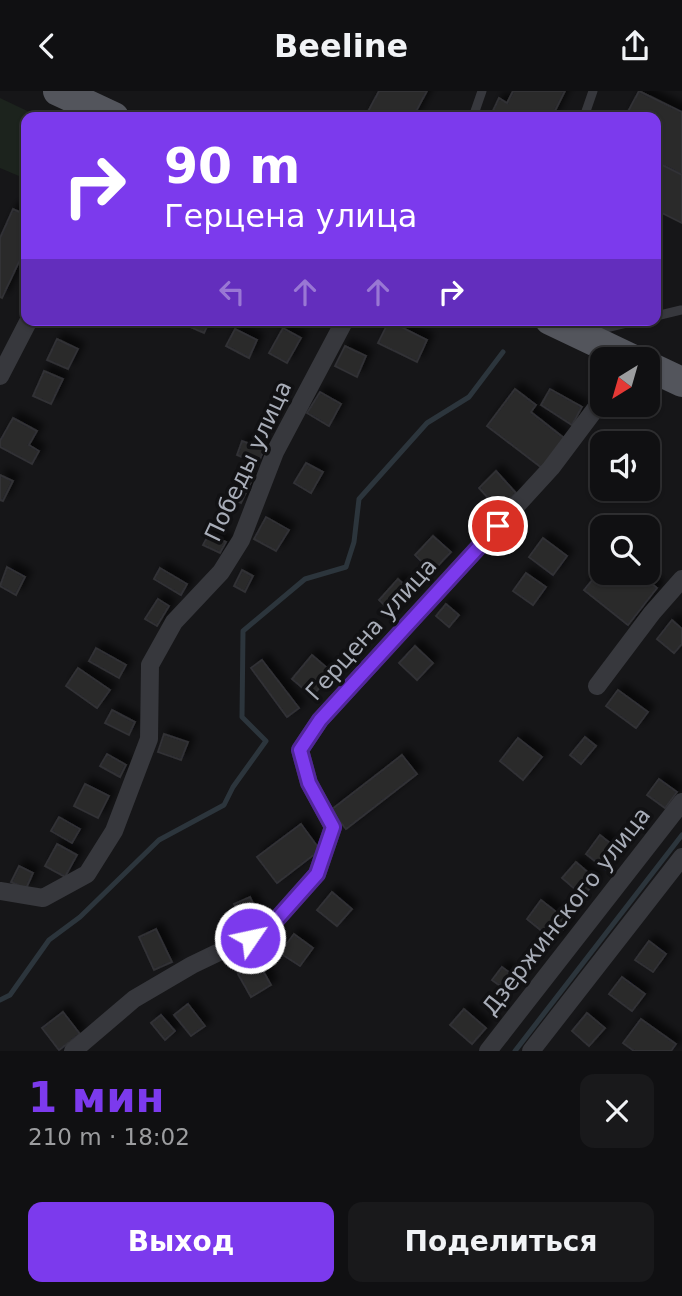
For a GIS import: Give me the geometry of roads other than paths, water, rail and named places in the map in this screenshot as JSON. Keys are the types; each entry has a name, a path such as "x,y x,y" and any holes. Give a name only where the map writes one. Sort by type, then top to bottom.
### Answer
{"main road":[{"path":"58,91 103,112"},
{"path":"565,326 608,347"},
{"path":"660,372 682,382"}],"street":[{"path":"0,376 26,326"},
{"name":"Победы улица","path":"0,891 43,898 87,874 114,831 149,739 150,666 174,622 221,572 241,540 275,452 342,326"},
{"name":"Герцена улица","path":"73,1051 134,999 191,965 269,928 317,874 333,827 309,783 300,750 320,720 551,468 590,416"},
{"path":"597,685 652,613 682,579"},
{"name":"Дзержинского улица","path":"488,1051 682,801"},
{"path":"531,1051 682,857"}],"lane":[{"path":"475,112 482,91"},
{"path":"586,112 593,91"},
{"path":"661,315 681,310"}],"waterway":[{"path":"0,1000 10,995 49,940 80,917 159,840 224,805 233,787 266,741 242,717 243,631 305,579 346,567 354,542 359,499 427,423 469,397 503,352"},
{"path":"515,1051 682,835"}]}
